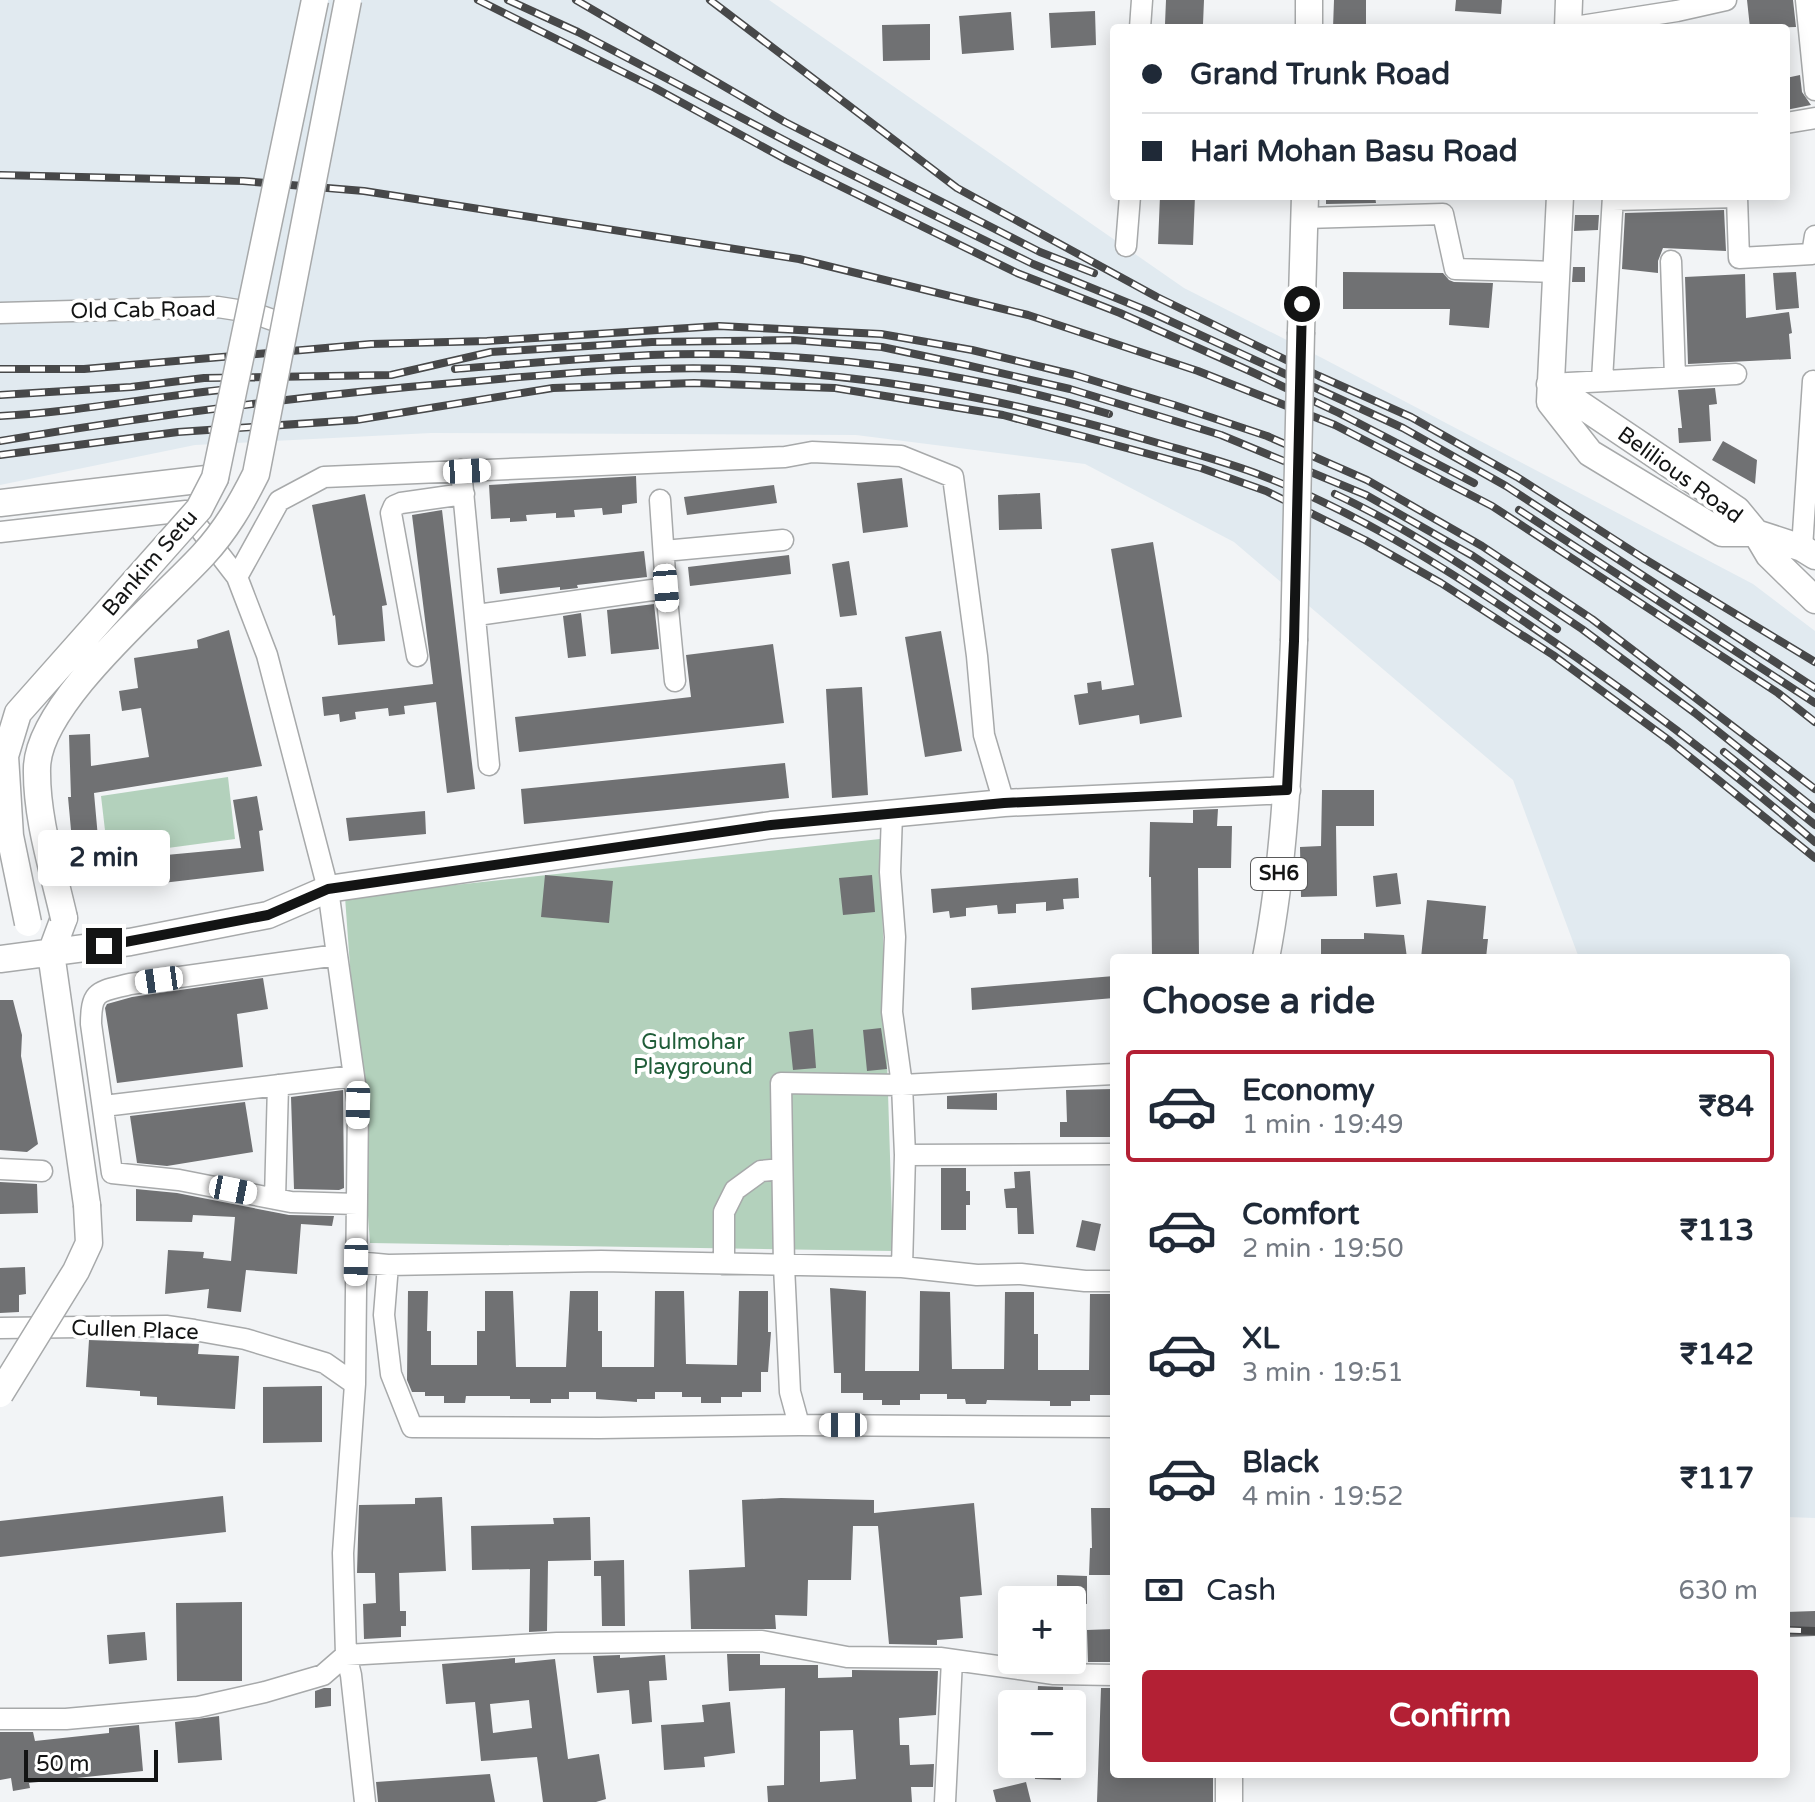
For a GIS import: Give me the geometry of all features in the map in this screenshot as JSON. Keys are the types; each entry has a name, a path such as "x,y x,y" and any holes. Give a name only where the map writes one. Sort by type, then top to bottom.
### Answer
{"main road":[{"name":"Bankim Setu","path":"51,953 28,923 10,836 5,756 18,713 199,509 215,478 315,0"},
{"name":"Bankim Setu","path":"51,953 64,918 42,819 37,766 42,740 64,701 204,555 235,516 256,474 348,0"},
{"path":"1309,0 1309,24"},
{"path":"1568,24 1569,0"},
{"path":"1550,384 1560,200"},
{"name":"SH6","path":"1267,954 1275,911 1287,790 1305,207"},
{"name":"Belilious Road","path":"1550,384 1550,402 1590,453 1722,533 1756,533 1809,552"},
{"path":"0,503 215,478"},
{"path":"1756,533 1769,555 1815,600"},
{"path":"0,959 130,942 268,915 328,889 771,825 1004,803 1287,790"},
{"path":"0,1394 89,1243 87,1205 51,953"},
{"path":"1229,1778 1229,1802"}],"street":[{"path":"1140,24 1142,0"},
{"path":"1594,24 1726,0"},
{"path":"1806,0 1815,90"},
{"path":"1790,122 1815,118"},
{"path":"1126,246 1130,200"},
{"path":"1602,380 1613,200"},
{"path":"1737,200 1739,258 1812,254 1815,236"},
{"path":"1305,207 1443,214 1455,269 1556,272"},
{"path":"1671,261 1675,377"},
{"name":"Old Cab Road","path":"0,313 218,307 250,312 284,324"},
{"path":"1550,384 1736,374"},
{"path":"1809,552 1813,381"},
{"path":"237,577 279,501 324,477 785,457 812,452 901,456 953,477 977,656 984,735 1004,803"},
{"path":"461,470 489,765"},
{"path":"417,656 391,513 394,506 401,503 464,494"},
{"path":"660,500 675,681"},
{"path":"0,532 186,511 237,577 267,655 328,889 358,1105 355,1384 343,1553 346,1655 365,1802"},
{"path":"664,551 783,540"},
{"path":"477,615 666,588"},
{"path":"892,814 890,872 895,937 892,1012 902,1085 905,1155 902,1267"},
{"path":"337,955 130,984 96,994 91,1003 91,1024 112,1173 179,1180 291,1202 357,1204"},
{"path":"799,1425 790,1392 781,1083 902,1085 1110,1074"},
{"path":"104,1106 354,1076"},
{"path":"275,1199 278,1085"},
{"path":"905,1155 1110,1154"},
{"path":"0,1169 42,1171"},
{"path":"724,1264 724,1212 735,1190 761,1171 782,1169"},
{"path":"356,1262 388,1265 512,1261 902,1267 977,1275 1021,1274 1110,1281"},
{"path":"388,1265 384,1315 391,1374 412,1427 1110,1427"},
{"name":"Cullen Place","path":"0,1328 166,1326 194,1330 245,1339 325,1363 355,1384"},
{"path":"0,1719 66,1719 198,1707 323,1675 346,1655 557,1643 762,1641 847,1657 952,1660 1054,1674 1110,1675"},
{"path":"945,1802 952,1660"}],"shaded area":[{"path":"0,0 769,0 1184,288 1753,584 1815,631 1815,1518 1790,1517 1790,954 1578,954 1513,780 1234,542 1085,464 856,435 431,433 195,445 0,485"}],"green space":[{"path":"228,777 235,839 108,856 101,796"},
{"name":"Gulmohar Playground","path":"880,839 893,1251 370,1243 345,897"}],"building":[{"path":"1166,0 1204,0 1203,24 1165,24"},
{"path":"1334,0 1366,0 1366,24 1333,24"},
{"path":"1456,0 1502,0 1501,14 1455,11"},
{"path":"1747,0 1793,0 1796,27 1790,27 1790,24 1750,24"},
{"path":"1095,11 1096,45 1051,48 1049,13"},
{"path":"1011,12 1014,50 962,54 959,16"},
{"path":"930,24 930,60 883,61 882,25"},
{"path":"1800,75 1802,92 1811,105 1790,109 1790,77"},
{"path":"1160,200 1195,200 1193,245 1158,244"},
{"path":"1326,200 1376,200 1376,203 1326,204"},
{"path":"1724,210 1726,251 1663,248 1658,273 1622,269 1625,213"},
{"path":"1575,215 1599,215 1598,230 1574,231"},
{"path":"1573,267 1585,267 1585,282 1572,282"},
{"path":"1343,272 1443,273 1454,282 1493,283 1489,328 1449,325 1450,309 1343,309"},
{"path":"1796,272 1799,308 1776,310 1773,273"},
{"path":"1745,274 1746,318 1789,312 1791,359 1688,364 1685,277"},
{"path":"1715,388 1717,404 1709,405 1711,441 1679,443 1678,428 1682,428 1678,390"},
{"path":"1723,441 1757,460 1755,484 1712,460"},
{"path":"636,476 637,503 622,505 622,513 603,515 602,508 574,510 575,517 556,518 556,513 526,515 527,521 491,519 489,485"},
{"path":"902,478 908,527 863,533 857,483"},
{"path":"774,485 777,503 687,515 684,497"},
{"path":"1040,493 1042,529 999,530 998,495"},
{"path":"365,494 387,605 382,606 385,641 338,645 335,615 312,505"},
{"path":"442,510 475,789 447,793 436,702 404,706 405,714 389,716 388,708 355,712 356,719 340,722 339,714 324,716 322,697 433,684 412,515"},
{"path":"1153,542 1182,717 1140,724 1139,715 1079,725 1074,695 1088,693 1087,683 1101,681 1102,690 1134,685 1111,549"},
{"path":"644,551 647,577 577,585 578,588 500,594 497,568"},
{"path":"789,555 791,574 690,586 688,567"},
{"path":"849,561 857,615 840,617 832,564"},
{"path":"654,604 659,649 611,654 607,610"},
{"path":"581,613 586,656 568,658 563,616"},
{"path":"229,630 262,766 94,793 99,849 73,852 68,797 71,797 69,735 90,734 91,766 149,757 141,708 122,711 119,691 138,688 134,658 198,648 197,640"},
{"path":"941,631 962,751 925,757 905,637"},
{"path":"773,644 784,723 519,752 515,717 691,697 686,655"},
{"path":"862,687 868,795 832,798 826,689"},
{"path":"785,763 789,798 524,824 521,789"},
{"path":"1322,790 1374,790 1374,826 1336,826 1337,896 1301,897 1300,847 1321,846"},
{"path":"257,796 263,830 259,831 264,871 137,886 134,858 241,848 233,800"},
{"path":"1218,809 1217,826 1232,826 1231,868 1198,868 1199,954 1152,954 1150,822 1193,823 1193,810"},
{"path":"425,811 426,834 349,841 346,818"},
{"path":"1397,873 1401,904 1376,907 1373,876"},
{"path":"545,875 613,881 609,923 541,917"},
{"path":"872,875 875,912 843,915 839,878"},
{"path":"1078,878 1079,898 1063,899 1064,909 1046,911 1046,902 1016,904 1016,913 998,914 997,905 966,908 966,916 950,918 949,911 933,913 931,889"},
{"path":"1427,900 1486,906 1483,939 1488,939 1486,954 1421,954"},
{"path":"1364,933 1404,935 1406,954 1321,954 1321,939 1364,939"},
{"path":"1110,976 1110,998 972,1010 971,988"},
{"path":"263,978 268,1009 237,1014 243,1067 117,1083 105,1008 107,1004 132,997"},
{"path":"0,1000 13,1000 22,1035 21,1056 38,1144 27,1152 0,1150"},
{"path":"881,1028 887,1069 867,1071 863,1030"},
{"path":"813,1029 816,1068 793,1070 789,1032"},
{"path":"1110,1089 1110,1137 1060,1137 1060,1122 1067,1122 1066,1090"},
{"path":"343,1090 344,1188 294,1189 291,1097"},
{"path":"997,1093 997,1110 947,1109 947,1096"},
{"path":"245,1102 253,1152 167,1166 137,1163 130,1116"},
{"path":"941,1168 966,1168 966,1191 970,1191 970,1205 966,1205 966,1230 941,1230"},
{"path":"1030,1171 1034,1234 1018,1234 1017,1208 1006,1208 1004,1189 1015,1188 1014,1172"},
{"path":"0,1182 37,1184 38,1213 0,1214"},
{"path":"136,1189 177,1193 289,1215 334,1216 332,1226 301,1224 297,1274 246,1270 241,1312 207,1308 209,1289 165,1294 168,1250 204,1252 203,1258 231,1261 235,1217 193,1215 192,1222 136,1221"},
{"path":"1082,1220 1101,1224 1095,1251 1076,1247"},
{"path":"25,1267 26,1294 19,1295 19,1312 0,1313 0,1268"},
{"path":"830,1288 866,1291 865,1371 919,1371 920,1291 950,1292 952,1369 1004,1369 1005,1292 1034,1292 1038,1370 1089,1370 1090,1294 1110,1294 1110,1395 1090,1395 1090,1401 1071,1401 1071,1406 1050,1406 1050,1401 987,1400 986,1404 966,1404 965,1399 947,1399 947,1394 920,1394 920,1400 900,1400 900,1405 882,1405 882,1400 863,1400 863,1393 841,1393 841,1373 834,1373"},
{"path":"408,1291 428,1291 427,1331 431,1331 431,1365 477,1365 477,1331 485,1331 485,1291 513,1291 516,1367 566,1367 570,1291 598,1291 602,1367 654,1367 655,1291 684,1291 686,1364 737,1365 739,1291 768,1291 768,1332 771,1332 768,1372 761,1372 761,1392 742,1392 742,1397 721,1397 721,1403 701,1403 701,1397 682,1397 682,1392 655,1392 655,1399 637,1399 637,1402 596,1399 596,1392 569,1392 569,1399 551,1399 551,1403 530,1403 530,1399 510,1399 510,1396 466,1396 465,1403 444,1403 444,1396 412,1392 407,1380"},
{"path":"89,1340 199,1344 198,1354 239,1356 235,1409 157,1405 157,1397 140,1396 140,1391 86,1387"},
{"path":"322,1386 322,1442 263,1443 263,1387"},
{"path":"223,1496 226,1532 0,1557 0,1521"},
{"path":"442,1497 446,1571 399,1573 400,1611 406,1611 406,1626 401,1626 401,1637 364,1639 363,1604 376,1603 375,1573 357,1573 359,1505 415,1504 415,1498"},
{"path":"742,1500 874,1500 874,1513 974,1503 982,1595 960,1597 963,1638 937,1640 937,1645 889,1644 878,1526 853,1526 851,1580 808,1580 807,1616 775,1615 776,1629 691,1629 689,1570 745,1567"},
{"path":"1091,1508 1110,1508 1110,1575 1089,1575"},
{"path":"590,1517 591,1560 548,1561 547,1631 529,1632 530,1569 472,1570 471,1526 554,1524 553,1518"},
{"path":"624,1560 625,1626 602,1626 601,1576 594,1576 594,1561"},
{"path":"1057,1575 1087,1576 1087,1604 1086,1586 1057,1586"},
{"path":"242,1602 242,1681 177,1681 176,1603"},
{"path":"1815,1611 1815,1636 1790,1637 1790,1612"},
{"path":"1110,1629 1110,1662 1088,1662 1087,1630"},
{"path":"145,1632 147,1660 109,1664 107,1635"},
{"path":"727,1654 760,1654 760,1665 818,1665 818,1678 852,1677 852,1670 938,1671 936,1715 899,1718 900,1745 909,1745 910,1765 934,1764 933,1787 911,1787 912,1802 768,1802 767,1786 784,1785 785,1688 729,1691","holes":["853,1730 856,1779 820,1782 820,1731"]},
{"path":"620,1655 620,1658 665,1655 667,1680 649,1681 652,1722 632,1724 629,1690 597,1693 593,1656"},
{"path":"515,1658 515,1663 555,1659 568,1759 599,1754 606,1799 596,1802 543,1802 537,1757 481,1761 475,1702 446,1704 442,1664","holes":["529,1700 532,1728 493,1733 490,1704"]},
{"path":"1038,1686 1063,1687 1063,1690 1038,1690"},
{"path":"331,1688 331,1706 315,1708 315,1691"},
{"path":"1101,1688 1110,1688 1110,1778 1213,1778 1213,1802 1097,1802"},
{"path":"730,1702 735,1753 704,1757 705,1767 664,1770 661,1725 704,1722 702,1705"},
{"path":"219,1716 222,1760 178,1763 175,1722"},
{"path":"139,1725 143,1771 29,1783 30,1788 13,1791 11,1778 0,1780 0,1732 33,1732 35,1741 109,1733 109,1728"},
{"path":"490,1774 495,1802 378,1802 376,1782"},
{"path":"1026,1782 1031,1802 996,1802 993,1790"}],"railway":[{"path":"478,0 655,88 787,160 1017,273 1120,313 1252,372 1474,483"},
{"path":"508,0 578,32 828,163 1033,264 1148,311 1403,428 1506,486 1815,688"},
{"path":"576,0 785,122 1040,252 1094,273"},
{"path":"710,0 957,188 1157,297 1411,417 1517,477 1815,662"},
{"path":"0,175 243,181 364,191 799,259 1028,315 1198,371 1335,425 1492,506 1778,693 1815,722"},
{"path":"0,369 84,369 371,344 487,341 719,326 881,334 972,350 1075,375 1174,405 1267,436 1367,480 1482,546 1592,619 1815,789"},
{"path":"0,395 131,387 204,378 391,375 491,352 652,342 793,340 882,347 966,365 1070,389 1221,435 1366,495 1473,556 1582,629 1695,713 1815,809"},
{"path":"455,369 650,355 824,359 940,374 997,385 1109,414"},
{"path":"0,441 290,400 505,378 626,370 747,369 834,376 1016,406 1236,466 1297,490 1363,522 1458,578 1595,671 1707,754 1815,842"},
{"path":"0,455 178,432 356,420 553,388 694,383 835,388 1003,415 1201,468 1266,491 1365,540 1441,583 1553,655 1670,741 1815,858"},
{"path":"0,416 240,388"},
{"path":"1335,494 1421,540 1557,629"},
{"path":"1519,510 1815,703"},
{"path":"1724,752 1815,825"},
{"path":"1790,1630 1815,1631"}],"route":[{"path":"104,946 268,915 328,889 771,825 1004,803 1287,790 1294,641 1302,304"}]}
